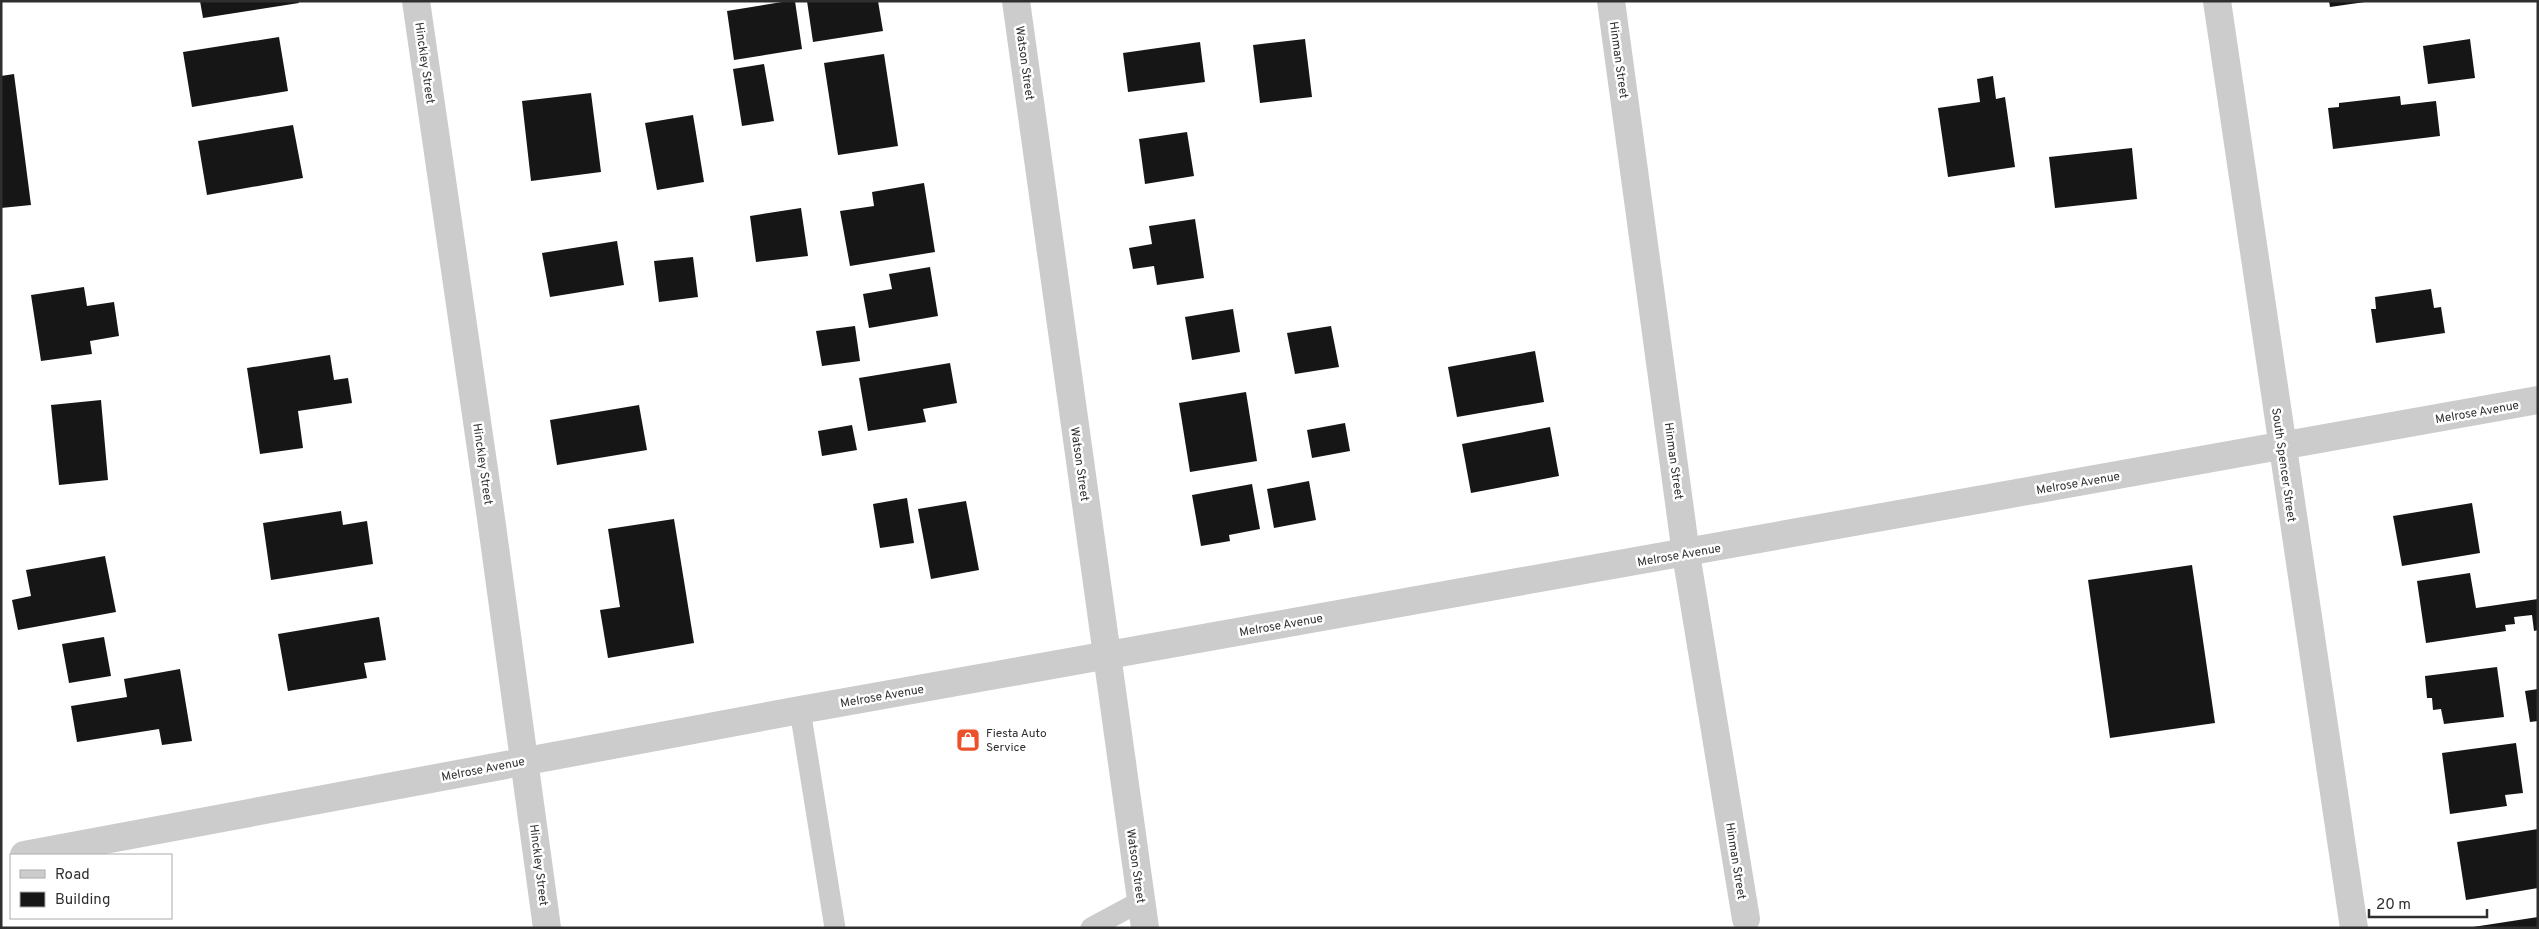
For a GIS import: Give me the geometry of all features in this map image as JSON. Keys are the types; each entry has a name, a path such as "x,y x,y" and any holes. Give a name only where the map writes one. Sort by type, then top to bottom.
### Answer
{"street":[{"name":"Hinckley Street","path":"416,1 525,761 547,928"},
{"name":"Watson Street","path":"1016,1 1145,928"},
{"name":"Hinman Street","path":"1611,1 1686,554 1746,919"},
{"name":"South Spencer Street","path":"2217,1 2281,447 2354,928"},
{"name":"Melrose Avenue","path":"29,854 800,710 1686,554 2538,400"}],"lane":[{"path":"800,710 835,928"},
{"path":"1091,928 1141,901"}],"building":[{"path":"200,1 298,1 299,3 203,18"},
{"path":"795,1 802,49 734,60 727,11"},
{"path":"807,1 878,1 883,31 813,42"},
{"path":"2329,1 2365,1 2365,2 2330,7"},
{"path":"279,37 288,91 192,107 183,52"},
{"path":"1305,39 1312,97 1260,103 1253,45"},
{"path":"2470,39 2475,78 2428,84 2423,46"},
{"path":"1200,42 1205,82 1128,92 1123,53"},
{"path":"884,54 898,146 838,155 824,63"},
{"path":"764,64 774,121 742,126 733,69"},
{"path":"14,74 31,205 1,208 1,76"},
{"path":"1993,76 1996,99 2005,97 2015,167 1948,177 1938,108 1980,102 1977,79"},
{"path":"591,93 601,172 531,181 522,101"},
{"path":"2400,96 2401,105 2436,101 2440,136 2333,149 2328,108 2339,107 2339,103"},
{"path":"693,115 704,182 657,190 645,123"},
{"path":"293,125 303,178 207,195 198,141"},
{"path":"1187,132 1194,176 1145,184 1139,139"},
{"path":"2132,148 2137,199 2055,208 2049,157"},
{"path":"924,183 935,252 850,266 840,211 874,206 872,192"},
{"path":"801,208 808,256 756,262 750,216"},
{"path":"1195,219 1204,278 1157,285 1154,266 1133,269 1129,248 1152,244 1149,226"},
{"path":"617,241 624,285 550,297 542,253"},
{"path":"693,257 698,297 659,302 654,261"},
{"path":"930,267 938,316 869,328 863,294 892,289 889,274"},
{"path":"84,287 87,306 114,302 119,336 90,341 92,354 41,361 31,295"},
{"path":"2431,289 2434,308 2441,307 2445,333 2376,343 2371,309 2376,309 2375,297"},
{"path":"1233,309 1240,352 1192,360 1185,317"},
{"path":"855,326 860,361 822,366 816,331"},
{"path":"1331,326 1339,367 1295,374 1287,333"},
{"path":"1535,351 1544,402 1457,417 1448,367"},
{"path":"330,355 334,380 348,378 352,403 298,411 303,448 260,454 247,368"},
{"path":"950,363 957,403 923,409 926,422 868,431 859,378"},
{"path":"1246,392 1257,461 1190,472 1179,403"},
{"path":"101,400 108,480 59,485 51,405"},
{"path":"639,405 647,450 557,465 550,420"},
{"path":"1345,423 1350,451 1312,458 1307,430"},
{"path":"852,425 857,450 822,456 818,431"},
{"path":"1550,427 1559,476 1471,493 1462,444"},
{"path":"1309,481 1316,520 1274,528 1267,489"},
{"path":"1252,484 1260,529 1229,535 1230,541 1201,546 1192,495"},
{"path":"907,498 914,543 880,548 873,504"},
{"path":"966,501 979,570 931,579 918,509"},
{"path":"2472,503 2480,553 2402,566 2393,516"},
{"path":"341,511 343,525 367,521 373,564 271,580 263,523"},
{"path":"674,519 694,643 608,658 600,610 620,607 608,529"},
{"path":"105,556 116,612 18,630 12,600 31,596 26,570"},
{"path":"2192,565 2215,723 2110,738 2088,580"},
{"path":"2470,573 2476,608 2538,599 2538,630 2534,631 2532,615 2514,617 2515,624 2505,625 2506,631 2426,643 2417,581"},
{"path":"379,617 386,660 364,663 367,678 288,691 278,634"},
{"path":"104,637 111,676 69,683 62,644"},
{"path":"2497,667 2504,717 2444,724 2441,709 2433,710 2432,698 2427,698 2425,676"},
{"path":"180,669 192,741 162,745 159,729 77,742 71,706 127,697 124,679"},
{"path":"2538,689 2538,721 2530,722 2525,691"},
{"path":"2516,743 2523,793 2505,795 2507,806 2450,814 2442,753"},
{"path":"2538,829 2538,888 2466,900 2457,842"},
{"path":"2538,917 2538,928 2473,928 2473,927"}],"place":[{"name":"Fiesta Auto Service","path":"968,740"}]}
